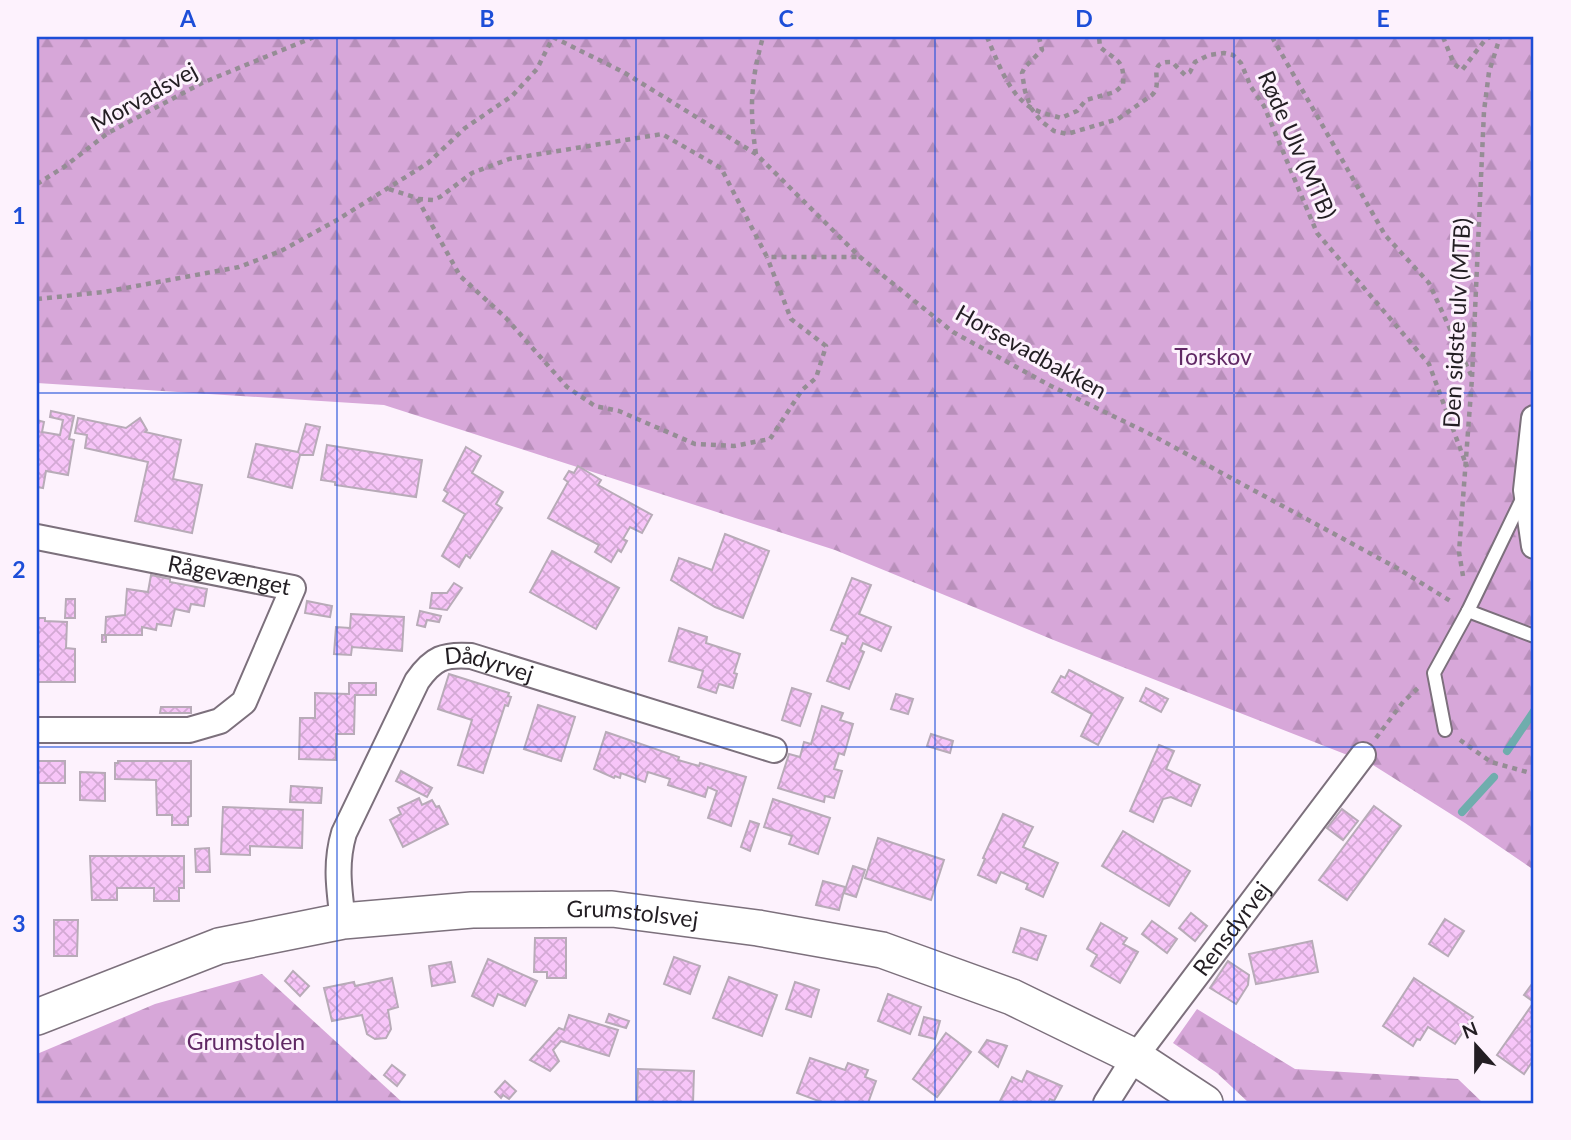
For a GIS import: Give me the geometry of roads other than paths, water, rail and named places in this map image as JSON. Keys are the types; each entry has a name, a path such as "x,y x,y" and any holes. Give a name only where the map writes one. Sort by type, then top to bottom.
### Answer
{"street":[{"path":"1534,418 1526,490 1534,546"},
{"name":"Rågevænget","path":"37,537 293,588 244,702 220,721 189,730 37,730"},
{"name":"Dådyrvej","path":"343,921 337,870 338,851 344,833 417,681 426,668 439,659 454,655 471,656 774,750"},
{"name":"Rensdyrvej","path":"1106,1103 1135,1057 1363,755"},
{"name":"Grumstolsvej","path":"37,1017 219,946 343,921 471,910 612,909 758,928 882,950 1012,997 1135,1057 1205,1103"}],"lane":[{"path":"1445,730 1434,673 1468,611 1526,490"},
{"path":"1468,611 1534,636"}],"waterway":[{"path":"1507,751 1534,711"},
{"path":"1462,812 1494,777"}],"park label":[{"name":"Torskov","path":"1213,357"},
{"name":"Grumstolen","path":"246,1042"}]}
